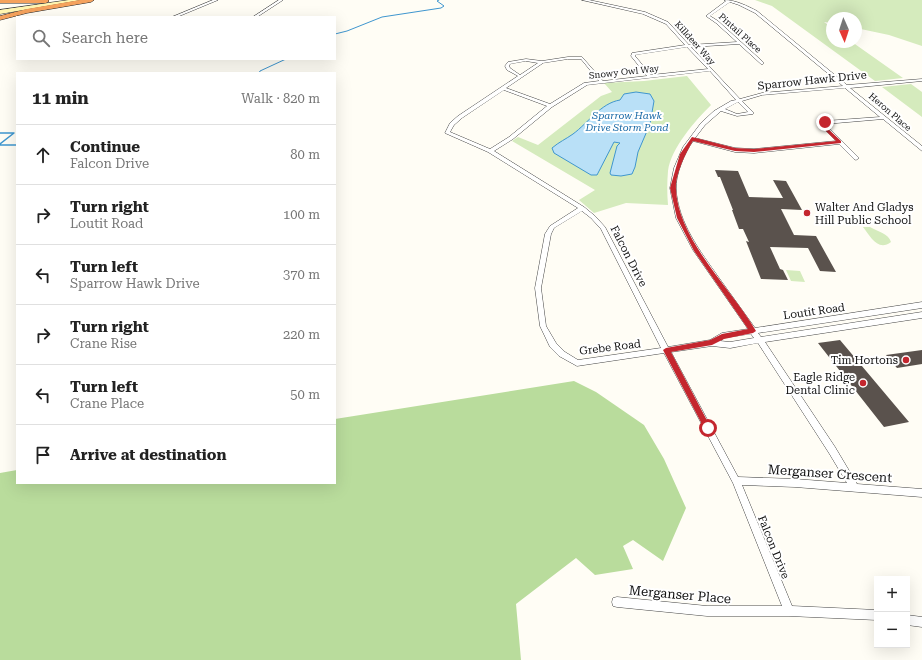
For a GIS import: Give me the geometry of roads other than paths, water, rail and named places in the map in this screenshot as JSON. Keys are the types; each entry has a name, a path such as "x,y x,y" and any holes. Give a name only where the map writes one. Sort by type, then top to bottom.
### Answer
{"highway":[{"path":"0,1 22,2 52,0"},
{"path":"0,18 91,0"}],"main road":[{"path":"0,11 65,0"},
{"path":"0,11 79,0"}],"street":[{"path":"176,16 216,0"},
{"path":"257,16 281,0"},
{"name":"Killdeer Way","path":"584,0 644,13 657,18 674,29 687,46 750,113 737,115 721,109"},
{"path":"608,5 612,0"},
{"path":"727,0 756,12 848,87"},
{"name":"Pintail Place","path":"727,0 708,16 762,63"},
{"path":"650,77 633,54 687,46 740,43"},
{"name":"Falcon Drive","path":"601,81 582,58 568,58 542,62 460,117 447,131 449,134 490,151 582,208 593,216 603,228 736,481 788,611"},
{"path":"520,76 508,69 507,66 509,62 526,60 542,62"},
{"name":"Snowy Owl Way","path":"490,151 510,138 550,106 586,84 601,81 709,70"},
{"name":"Sparrow Hawk Drive","path":"854,487 832,450 753,331 696,250 680,218 673,188 682,154 703,124 721,109 739,100 762,94 922,80"},
{"name":"Heron Place","path":"848,87 883,118 922,149"},
{"path":"503,88 550,106"},
{"path":"856,158 822,124 883,118"},
{"path":"692,139 735,150 754,150 839,142"},
{"name":"Grebe Road","path":"582,208 552,227 548,234 538,288 543,326 549,338 562,354 577,363 666,350"},
{"name":"Loutit Road","path":"712,343 722,336 922,305"},
{"name":"Loutit Road","path":"666,350 712,343 730,345 922,315"},
{"name":"Merganser Crescent","path":"736,481 795,483 922,493"},
{"name":"Merganser Place","path":"617,602 707,611 788,611"},
{"path":"788,611 874,615"},
{"path":"910,620 922,622"}],"water":[{"name":"Sparrow Hawk Drive Storm Pond","path":"636,92 650,94 654,101 650,124 638,152 632,174 621,176 611,175 610,173 617,146 620,143 614,142 597,175 591,175 554,153 552,148 579,130 601,109 620,100 624,94"}],"waterway":[{"path":"336,34 382,17 441,8 444,6 437,1 439,0"},
{"path":"260,72 284,60"},
{"path":"0,133 14,133 0,144"},
{"path":"0,145 16,145"}],"place":[{"name":"Walter And Gladys Hill Public School","path":"807,213"},
{"name":"Tim Hortons","path":"906,360"},
{"name":"Eagle Ridge Dental Clinic","path":"863,383"}]}
